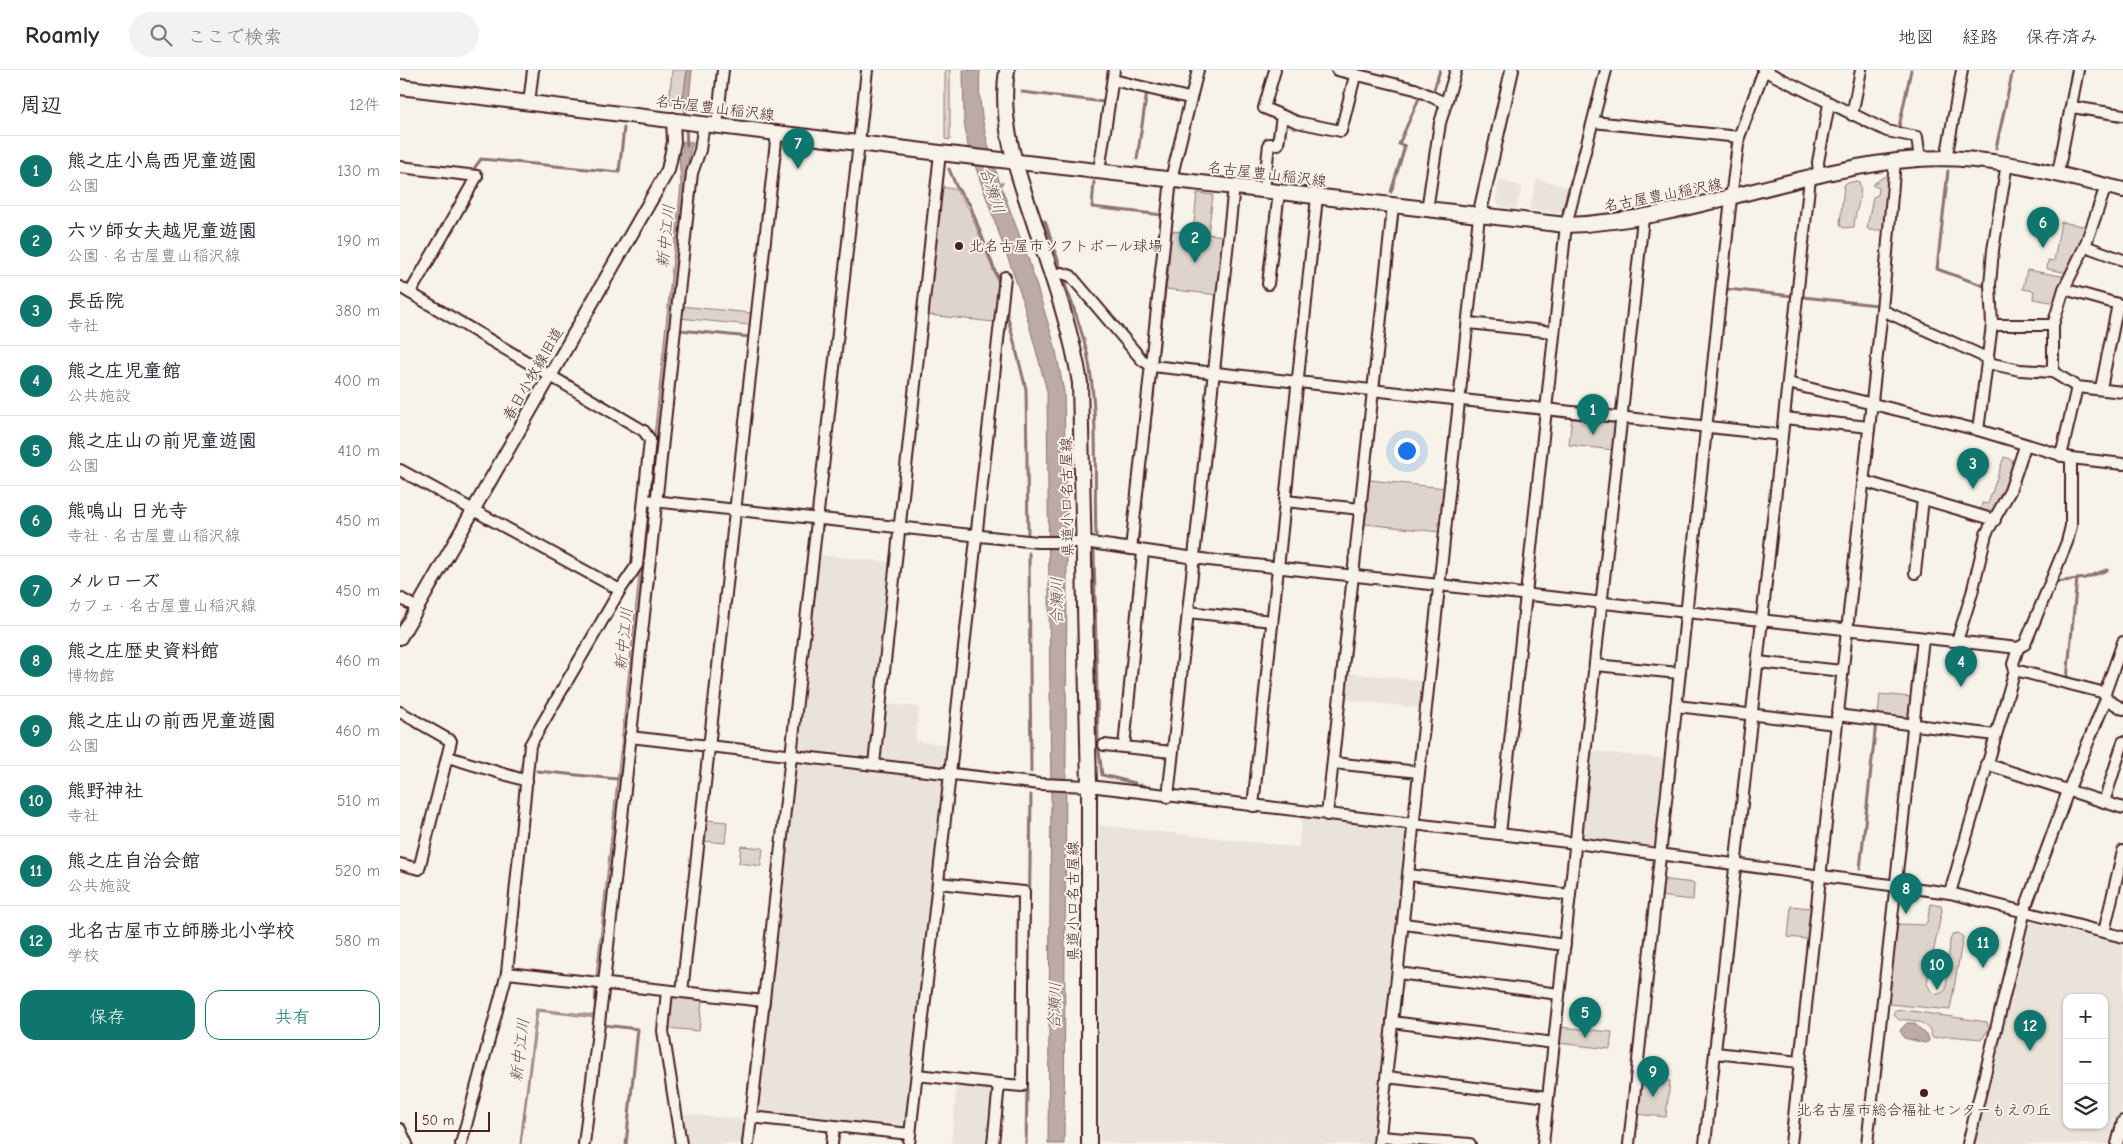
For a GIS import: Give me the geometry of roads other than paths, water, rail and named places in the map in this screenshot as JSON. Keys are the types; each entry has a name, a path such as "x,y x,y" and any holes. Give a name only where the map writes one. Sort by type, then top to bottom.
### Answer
{"main road":[{"name":"県道小口名古屋線","path":"1006,70 1005,103 1013,161 1074,348 1080,383 1080,542 1090,1144"},
{"name":"名古屋豊山稲沢線","path":"400,87 706,123 960,156 992,158 1566,225 1599,224 1643,218 1815,177 1920,159 2007,163 2058,173 2123,190"}],"street":[{"path":"529,103 533,70"},
{"path":"584,1144 600,983 630,737 650,500 692,173 723,70"},
{"path":"748,1144 867,70"},
{"path":"1131,549 1171,179 1189,98 1198,70"},
{"path":"1275,70 1264,108 1297,122 1342,131 1355,76"},
{"path":"1338,70 1355,76 1416,89 1445,102"},
{"path":"1427,210 1440,123 1456,70"},
{"path":"1470,1144 1379,1141 1480,216 1512,70"},
{"path":"1500,834 1566,225 1606,70"},
{"path":"1629,1144 1685,613 1739,137 1764,70 1829,104 1887,131 1917,137 1920,159"},
{"path":"1852,115 1861,70"},
{"path":"1946,159 1962,70"},
{"path":"2058,173 2078,70"},
{"path":"1099,171 1113,75 1189,98"},
{"path":"1705,1144 1788,383 1815,177 1829,104"},
{"path":"2072,107 2123,115"},
{"path":"1264,190 1269,144 1278,144 1282,116"},
{"name":"春日小牧線旧道","path":"400,638 668,170 674,142 674,120"},
{"path":"1592,122 1739,137"},
{"path":"682,992 777,132"},
{"path":"874,764 940,153"},
{"path":"1791,1144 1882,310 1895,162"},
{"path":"1978,430 1992,325 1990,285 1992,263 2007,163"},
{"path":"400,167 477,176 410,293"},
{"path":"1168,797 1234,186"},
{"path":"2053,372 2053,325 2064,289 2085,246 2106,186"},
{"path":"1268,284 1279,192"},
{"path":"1253,806 1317,196"},
{"path":"1328,815 1393,206"},
{"path":"1543,1144 1643,218"},
{"path":"2085,246 2123,260"},
{"path":"1052,276 1062,273 1071,276 1142,360 1152,366 1782,435"},
{"path":"750,1117 834,1126 910,1139 1005,277"},
{"path":"400,287 644,431 650,440 650,500 637,565 620,590 530,745 508,973 460,1144"},
{"path":"2064,289 2118,304 2101,388"},
{"path":"1882,310 1988,361 2020,370 2053,372 2077,387 2101,388 2123,392"},
{"path":"1469,323 1553,332"},
{"path":"1992,325 2053,325"},
{"path":"1788,383 1978,430 2025,446 2066,457 2123,464"},
{"path":"650,500 1041,542 1080,542 1144,552 1278,568 1762,622 1846,629 2018,648 2025,644 2067,542 2071,526 2066,457 2077,387"},
{"path":"1784,418 1869,427"},
{"path":"1957,641 1972,593 1986,534 2017,474 2025,446"},
{"path":"400,470 620,590"},
{"path":"1863,481 1994,520"},
{"path":"1915,573 1923,499"},
{"path":"1285,501 1361,509"},
{"path":"1124,748 1144,552"},
{"path":"400,598 417,608"},
{"path":"1188,612 1272,621"},
{"path":"1867,1144 1923,638"},
{"path":"1968,1144 2025,912 2068,791 2121,657 2123,642"},
{"path":"1950,893 1986,764 2015,670 2013,664 2018,648"},
{"path":"1758,662 1842,671"},
{"path":"1595,665 1679,673"},
{"path":"2015,670 2105,696 2123,709"},
{"path":"1676,706 1751,715 1914,725 1995,735"},
{"path":"400,712 451,741 419,869 400,864"},
{"path":"630,737 1043,785 1084,786 1576,843 1736,864 1950,893 2123,937"},
{"path":"2104,802 2123,742"},
{"path":"1104,745 1172,752"},
{"path":"448,757 526,781"},
{"path":"1333,763 1419,772"},
{"path":"1986,764 2123,808"},
{"path":"2104,932 2123,851"},
{"path":"1409,875 1570,895"},
{"path":"917,1075 1022,1086 1024,892 938,883"},
{"path":"1404,924 1564,945"},
{"path":"508,973 764,1001"},
{"path":"1398,973 1559,994"},
{"path":"667,990 663,1031 680,1144"},
{"path":"1392,1022 1554,1043"},
{"path":"1715,1053 1799,1062"},
{"path":"1387,1076 1548,1097"},
{"path":"993,1144 999,1084"},
{"path":"2117,1144 2123,1121"},
{"path":"832,1144 834,1126"},
{"path":"400,1129 407,1144"}],"water":[{"path":"687,70 692,70 688,109 678,108 684,93"},
{"name":"合瀬川","path":"963,70 980,70 980,99 987,141 1000,183 1003,182 1001,186 1029,261 1055,346 1064,392 1067,552 1064,1144 1048,1144 1051,793 1047,391 1021,295 968,146 964,121"},
{"path":"683,141 693,142 689,156 597,1018 538,1011 520,1144 536,1009 594,1015 595,986 681,185 679,154 682,151"},
{"path":"1907,1023 1914,1023 1928,1036 1929,1041 1925,1043 1904,1038 1900,1030"}],"waterway":[{"path":"1433,93 1440,70"},
{"path":"1899,127 1911,70"},
{"path":"1996,148 2013,70"},
{"path":"2067,101 2072,70"},
{"path":"1118,76 1130,79"},
{"path":"1137,159 1147,91"},
{"path":"1022,92 1104,102 1105,98"},
{"path":"1391,192 1405,146 1399,144 1420,96"},
{"name":"新中江川","path":"685,104 686,118"},
{"path":"2080,114 2123,121"},
{"name":"新中江川","path":"686,127 687,146"},
{"path":"473,170 481,159 619,172 624,128"},
{"path":"1728,183 1732,145"},
{"path":"1574,170 1580,149"},
{"path":"949,169 957,188 970,205 1000,284"},
{"path":"1948,171 1937,269 1987,287"},
{"path":"1563,211 1571,180"},
{"path":"1094,182 1092,207 1163,215"},
{"path":"1174,206 1175,191"},
{"path":"1168,258 1173,213"},
{"path":"1395,239 1397,217"},
{"path":"1045,221 1060,266"},
{"path":"1392,266 1394,248"},
{"path":"1158,351 1168,262"},
{"path":"1064,282 1082,334 1091,374 1095,420 1096,536"},
{"path":"1389,292 1390,285"},
{"path":"1727,289 1793,296"},
{"path":"1803,297 1877,305"},
{"path":"1875,326 1878,297"},
{"path":"1006,310 1026,389 1028,535"},
{"path":"1385,327 1386,320"},
{"path":"1384,340 1385,329"},
{"path":"680,330 750,337 750,333"},
{"path":"1379,383 1382,358"},
{"path":"1152,405 1155,376"},
{"path":"1151,415 1152,410"},
{"path":"1374,431 1375,422"},
{"path":"1150,424 1150,430"},
{"path":"1372,452 1373,439"},
{"path":"1144,486 1146,469"},
{"path":"1369,474 1369,480"},
{"path":"1364,525 1368,483"},
{"path":"1142,503 1142,509"},
{"path":"1139,533 1138,541 1143,547"},
{"path":"1094,551 1098,743 1102,775 1135,783"},
{"path":"1029,553 1031,772"},
{"path":"2056,582 2085,578 2107,570"},
{"path":"1848,572 1848,577"},
{"path":"2067,679 2077,579"},
{"path":"1355,604 1357,586"},
{"path":"1845,604 1846,596"},
{"path":"1843,622 1844,610"},
{"path":"1840,649 1841,636"},
{"path":"1344,707 1350,649"},
{"path":"1860,869 1876,723"},
{"path":"1338,758 1342,724"},
{"path":"1335,784 1337,767"},
{"path":"537,771 617,779"},
{"path":"1816,868 1825,781"},
{"path":"1140,785 1145,786"},
{"path":"1149,787 1156,789"},
{"path":"1028,998 1031,795"},
{"path":"1812,907 1814,883"},
{"path":"1804,979 1808,940"},
{"path":"752,1056 758,1004 756,1004"},
{"path":"604,1025 638,1029 626,1144"},
{"path":"745,1125 751,1066"},
{"path":"1026,1144 1027,1090"},
{"path":"743,1139 743,1144"}],"place":[{"name":"メルローズ","path":"798,169"},
{"name":"北名古屋市ソフトボール球場","path":"959,246"},
{"name":"熊鳴山 日光寺","path":"2043,248"},
{"name":"六ツ師女夫越児童遊園","path":"1195,263"},
{"name":"熊之庄小烏西児童遊園","path":"1593,435"},
{"name":"長岳院","path":"1973,489"},
{"name":"熊之庄児童館","path":"1961,687"},
{"name":"熊之庄歴史資料館","path":"1906,914"},
{"name":"熊之庄自治会館","path":"1983,968"},
{"name":"熊野神社","path":"1937,990"},
{"name":"熊之庄山の前児童遊園","path":"1585,1038"},
{"name":"北名古屋市立師勝北小学校","path":"2030,1051"},
{"name":"北名古屋市総合福祉センターもえの丘","path":"1924,1093"},
{"name":"熊之庄山の前西児童遊園","path":"1653,1097"}]}
